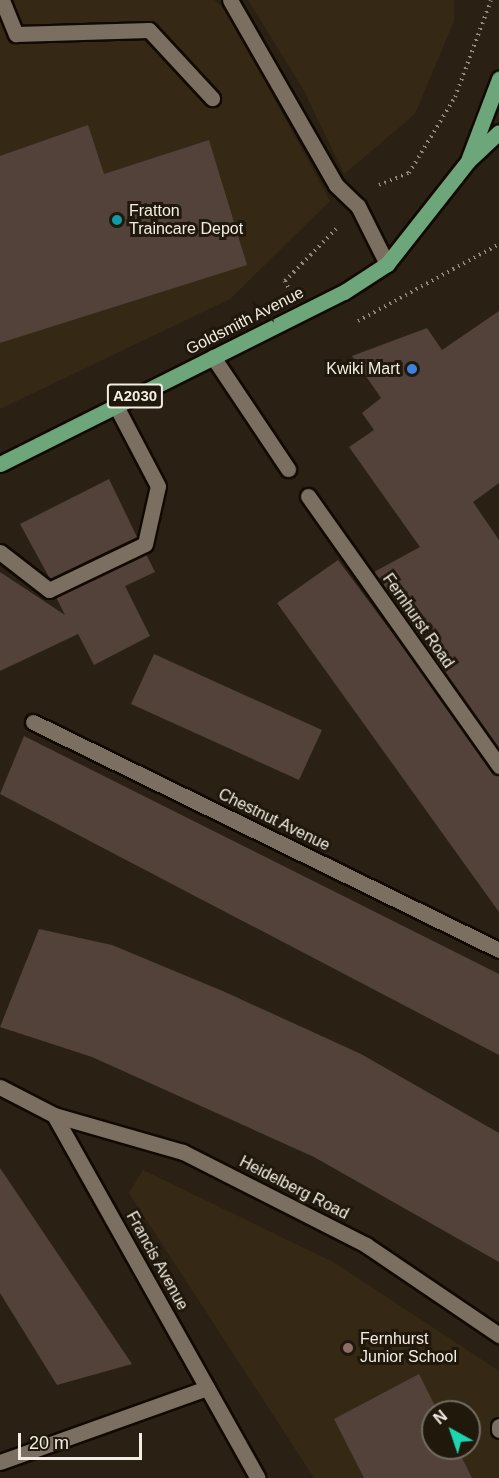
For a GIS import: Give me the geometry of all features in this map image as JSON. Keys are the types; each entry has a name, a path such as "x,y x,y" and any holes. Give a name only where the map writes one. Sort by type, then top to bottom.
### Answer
{"main road":[{"name":"Goldsmith Avenue","path":"468,161 499,79"},
{"name":"Goldsmith Avenue","path":"0,464 344,292 387,264 468,161 499,132"}],"street":[{"path":"2,0 16,34 149,30 212,98"},
{"path":"230,0 336,185 358,206 387,264"},
{"path":"213,357 288,470"},
{"path":"0,552 49,591 145,544 158,486 116,406"},
{"name":"Fernhurst Road","path":"308,496 499,766"},
{"name":"Chestnut Avenue","path":"33,722 499,951"},
{"path":"4,1091 54,1115"},
{"name":"Heidelberg Road","path":"54,1115 183,1152 366,1245 499,1335"},
{"name":"Francis Avenue","path":"54,1115 258,1478"},
{"path":"0,1461 207,1388"}],"path":[{"path":"285,281 384,180 409,172 455,97 491,0"},
{"path":"346,327 499,244"}],"shaded area":[{"path":"8,0 214,0 225,8 330,201 230,299 0,409 0,3"},
{"path":"248,0 454,0 454,21 415,114 344,174 303,89"},
{"name":"Fernhurst Junior School","path":"143,1170 335,1263 499,1371 499,1478 314,1478 129,1193"}],"building":[{"name":"Fratton Traincare Depot","path":"88,125 104,174 209,140 247,265 0,343 0,156"},
{"path":"499,311 499,483 473,502 499,540 499,749 374,572 420,547 349,447 374,430 362,413 381,398 352,356 427,328 442,350"},
{"path":"109,479 137,537 50,579 20,524"},
{"path":"146,554 155,572 125,586 150,636 94,665 78,634 0,671 0,572 65,615 56,597"},
{"path":"338,560 499,776 499,912 277,603"},
{"path":"154,654 322,730 299,780 131,704"},
{"path":"24,736 499,974 499,1055 0,794"},
{"path":"39,929 112,945 225,992 361,1054 499,1133 499,1262 314,1157 92,1057 0,1027"},
{"path":"0,1168 132,1364 57,1385 0,1293"},
{"path":"419,1374 432,1400 421,1400 421,1460 463,1460 472,1478 364,1478 334,1419"}],"place":[{"name":"Fratton Traincare Depot","path":"117,220"},
{"name":"Kwiki Mart","path":"412,369"},
{"name":"Fernhurst Junior School","path":"348,1348"}]}
